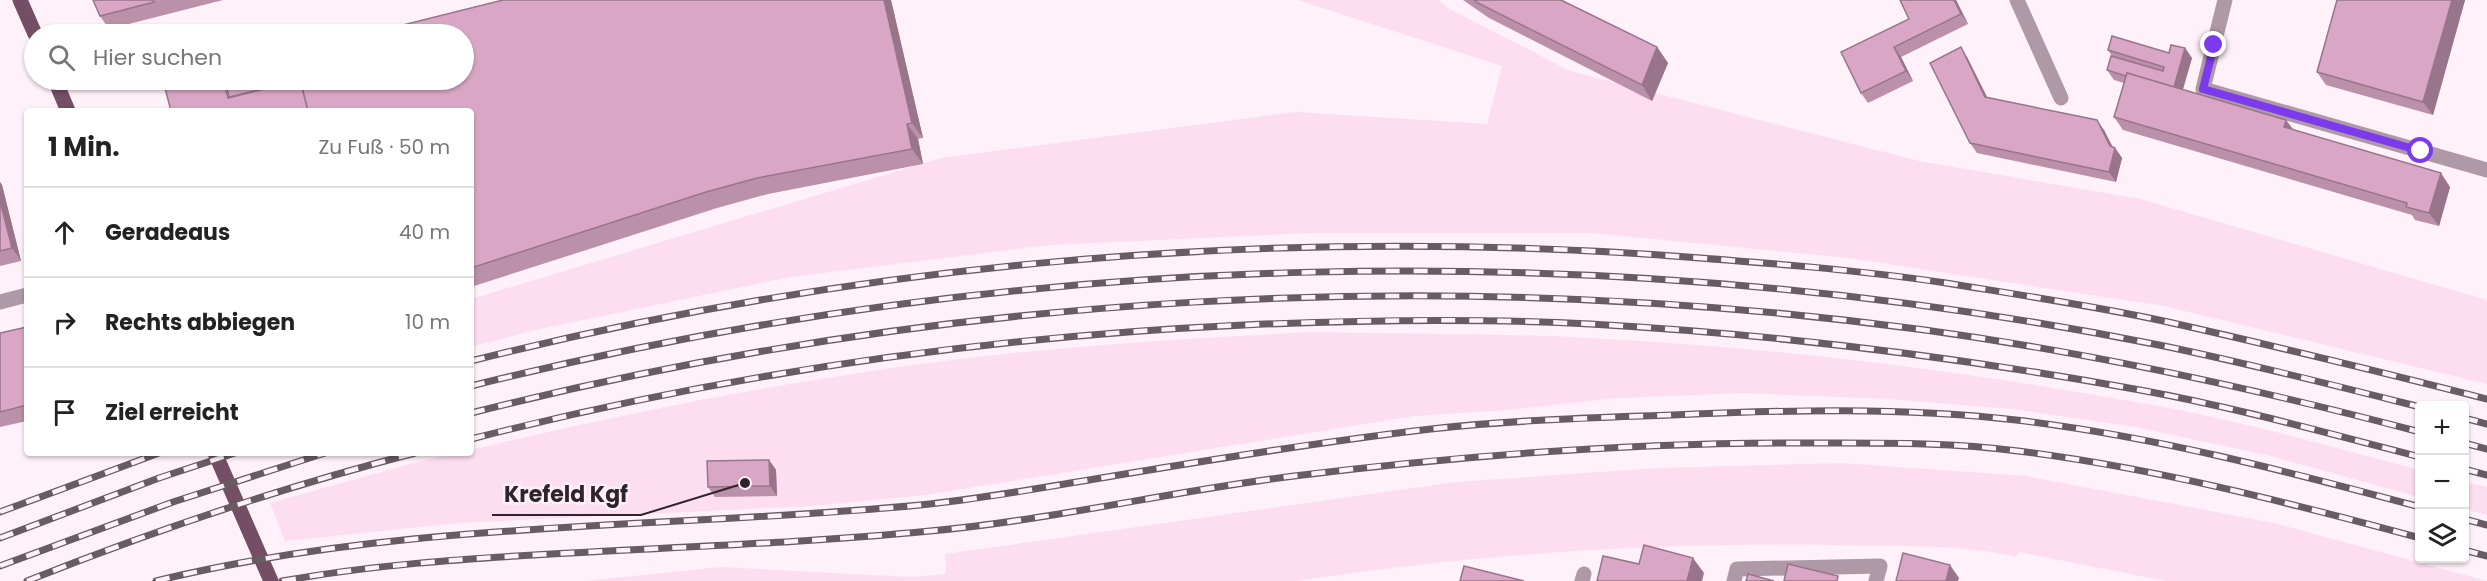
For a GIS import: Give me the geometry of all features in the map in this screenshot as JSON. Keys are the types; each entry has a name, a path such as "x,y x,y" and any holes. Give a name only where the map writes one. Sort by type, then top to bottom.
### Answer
{"main road":[{"path":"20,0 31,24"},
{"path":"59,90 67,108"},
{"path":"216,456 271,581"}],"lane":[{"path":"2017,0 2061,98"},
{"path":"2224,0 2203,89 2487,170"},
{"path":"0,302 24,296"},
{"path":"1734,581 1737,569 1880,566 1876,581"}],"shaded area":[{"path":"1298,0 1439,0 1448,8 1570,71 1919,161 2140,199 2487,300 2487,384 2164,306 1849,258 1592,233 1310,233 1049,245 790,277 535,330 474,346 474,298 941,158 1296,112 1487,124 1502,66"},
{"path":"1314,332 1589,338 1797,354 2004,380 2211,417 2415,469 2415,496 2271,456 2136,427 2013,409 1890,399 1744,393 1616,398 1507,410 1414,416 925,495 811,506 457,523 285,541 270,503 443,456 474,456 474,449 710,398 892,368 1087,346"},
{"path":"1841,463 2026,476 2274,523 2487,581 2166,581 2019,552 2016,557 1949,548 1768,545 1633,548 1498,557 1297,581 585,581 721,567 911,577 946,574 945,554 1456,482 1658,468"},
{"path":"2469,483 2487,487 2487,515 2469,510"}],"building":[{"path":"93,0 153,0 154,2 100,16"},
{"path":"503,0 884,0 912,123 907,124 912,149 757,178 706,192 474,267 474,108 307,108 303,90 474,90 474,24 407,24"},
{"path":"1474,0 1561,0 1657,47 1642,85"},
{"path":"1900,0 1954,0 1961,14 1894,47 1906,71 1861,93 1841,52 1909,19"},
{"path":"2337,0 2452,0 2423,102 2317,72"},
{"path":"2112,36 2169,53 2171,45 2185,48 2174,87 2127,73 2126,76 2107,70 2111,56 2163,71 2164,67 2108,50"},
{"path":"1961,47 1985,97 2097,120 2110,146 2115,148 2109,172 1970,143 1930,63"},
{"path":"2127,73 2286,120 2284,127 2441,173 2429,213 2406,207 2407,203 2114,117"},
{"path":"166,90 226,90 228,98 260,90 303,90 307,108 170,108"},
{"path":"227,90 258,90 229,97"},
{"path":"0,201 12,248 0,251"},
{"path":"24,328 24,406 0,412 0,333"},
{"path":"769,460 770,486 708,487 707,461"},
{"path":"1644,545 1693,558 1687,581 1597,581 1603,556 1639,564"},
{"path":"1903,553 1950,565 1946,581 1896,581"},
{"path":"1788,564 1838,576 1837,581 1784,581"},
{"path":"1464,566 1524,581 1460,581"},
{"path":"1748,574 1774,581 1746,581"}],"railway":[{"path":"474,360 617,327 764,299 913,277 1062,261 1211,251 1361,246 1511,248 1767,263 1946,283 2168,322 2487,399"},
{"path":"474,385 679,340 889,306 1100,283 1313,272 1525,273 1738,285 1949,309 2159,345 2415,406"},
{"path":"474,412 649,372 830,340 1011,317 1194,302 1377,296 1560,299 1743,310 1925,330 2112,361 2297,401 2415,431"},
{"path":"474,438 662,395 854,362 951,349 1048,339 1244,325 1460,320 1659,328 1935,357 2072,378 2210,404 2415,456"},
{"path":"156,581 250,561 440,536 825,513 946,502 1278,450 1431,429 1521,421 1715,413 1887,411 2016,420 2169,445 2415,506"},
{"path":"2469,419 2487,424"},
{"path":"282,581 382,567 450,561 788,542 930,531 1021,520 1248,482 1423,462 1617,447 1747,443 1941,445 1992,448 2069,458 2220,487 2415,537"},
{"path":"2469,444 2487,449"},
{"path":"0,512 151,456"},
{"path":"0,538 159,478 226,456"},
{"path":"0,566 173,502 316,456"},
{"path":"27,581 219,511 316,480 404,456"},
{"path":"2469,470 2487,475"},
{"path":"2469,520 2487,525"},
{"path":"2469,551 2487,556"}],"place":[{"name":"Krefeld Kgf","path":"745,483"}],"route":[{"path":"2214,45 2203,89 2421,151"}]}
